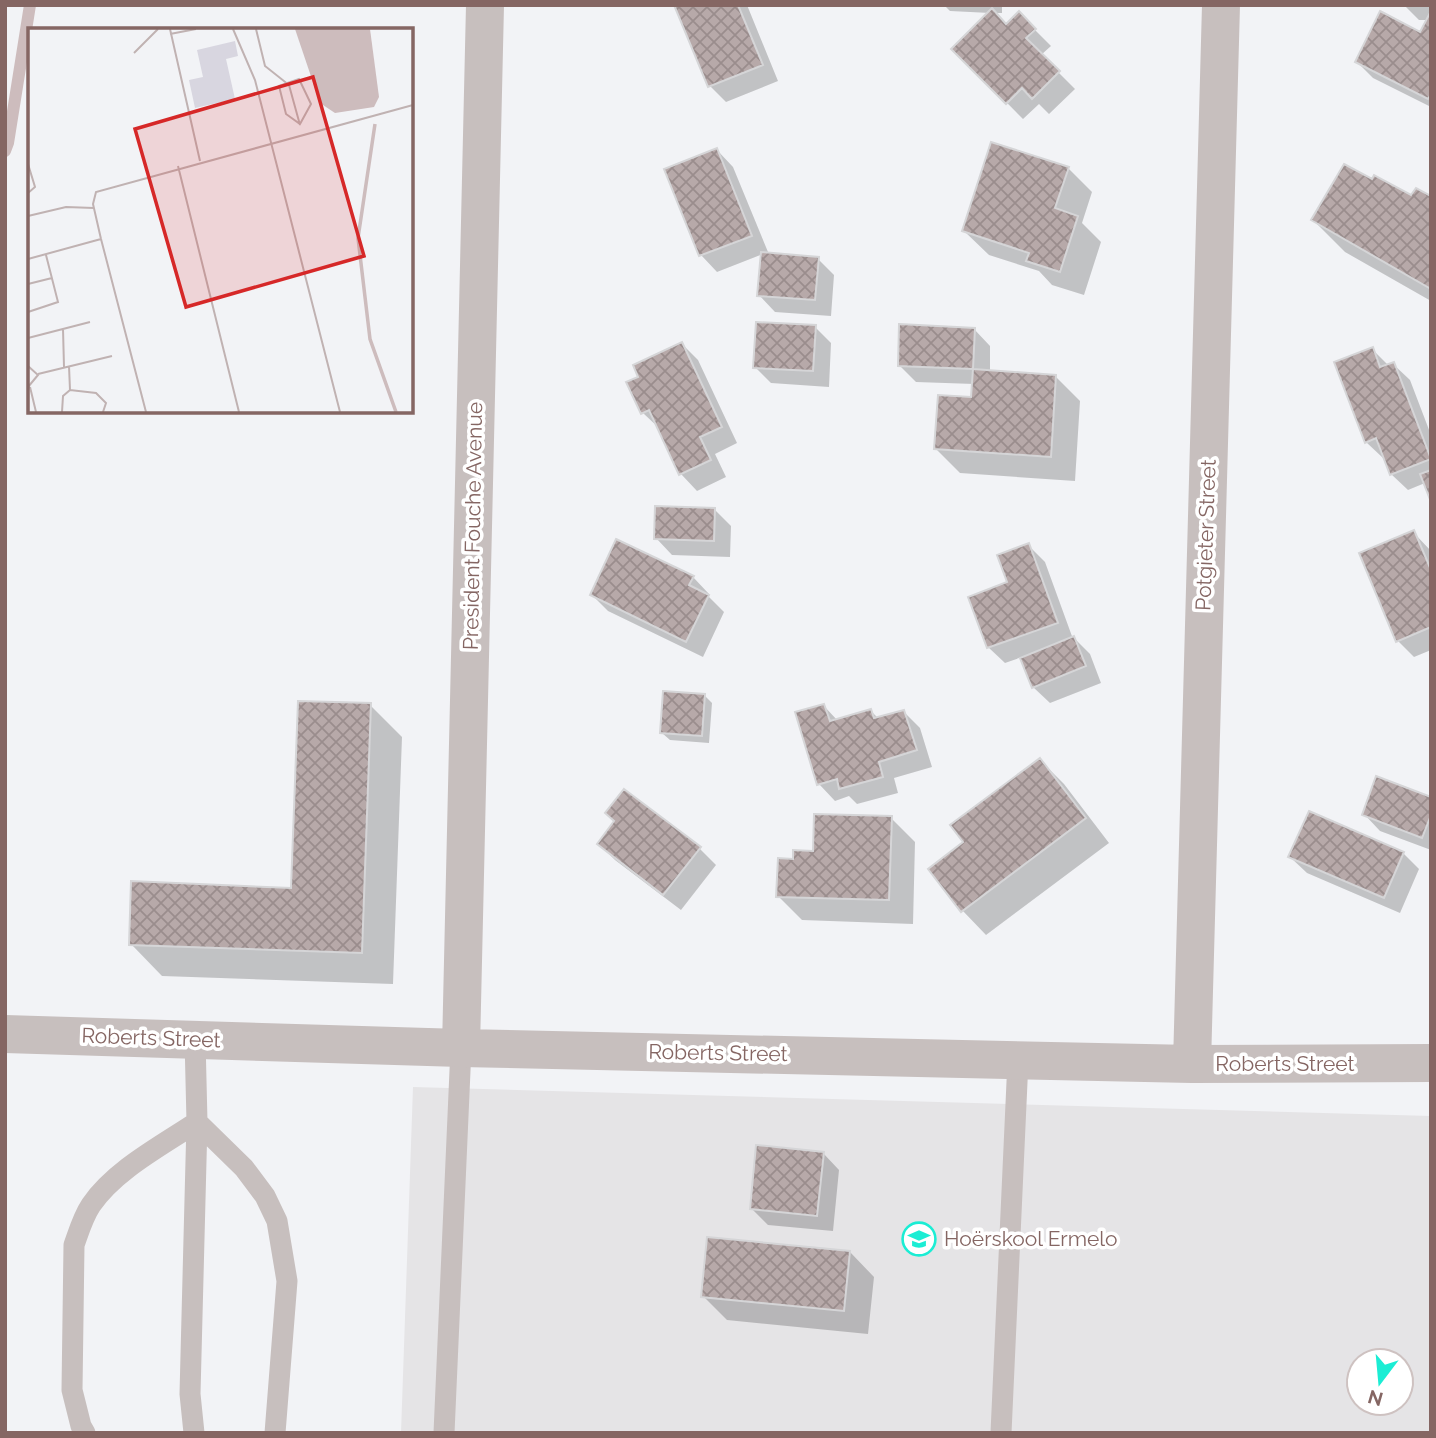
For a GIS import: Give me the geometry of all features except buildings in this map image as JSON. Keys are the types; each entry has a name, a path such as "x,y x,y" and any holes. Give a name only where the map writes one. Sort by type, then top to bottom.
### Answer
{"street":[{"name":"President Fouche Avenue","path":"461,1048 485,5"},
{"name":"Potgieter Street","path":"1192,1065 1221,5"},
{"name":"Roberts Street","path":"5,1034 1192,1065 1431,1063"}],"lane":[{"path":"194,1433 190,1394 197,1122 195,1040"},
{"path":"444,1433 461,1048"},
{"path":"1000,1433 1018,1060"},
{"path":"85,1433 80,1426 72,1390 74,1245 81,1224 113,1178 197,1122"},
{"path":"197,1122 244,1168 265,1196 277,1221 287,1281 275,1433"}],"shaded area":[{"name":"Hoërskool Ermelo","path":"413,1087 1431,1116 1431,1433 401,1433"}],"waterway":[{"path":"5,151 30,5"}],"place":[{"name":"Hoërskool Ermelo","path":"919,1239"}]}
